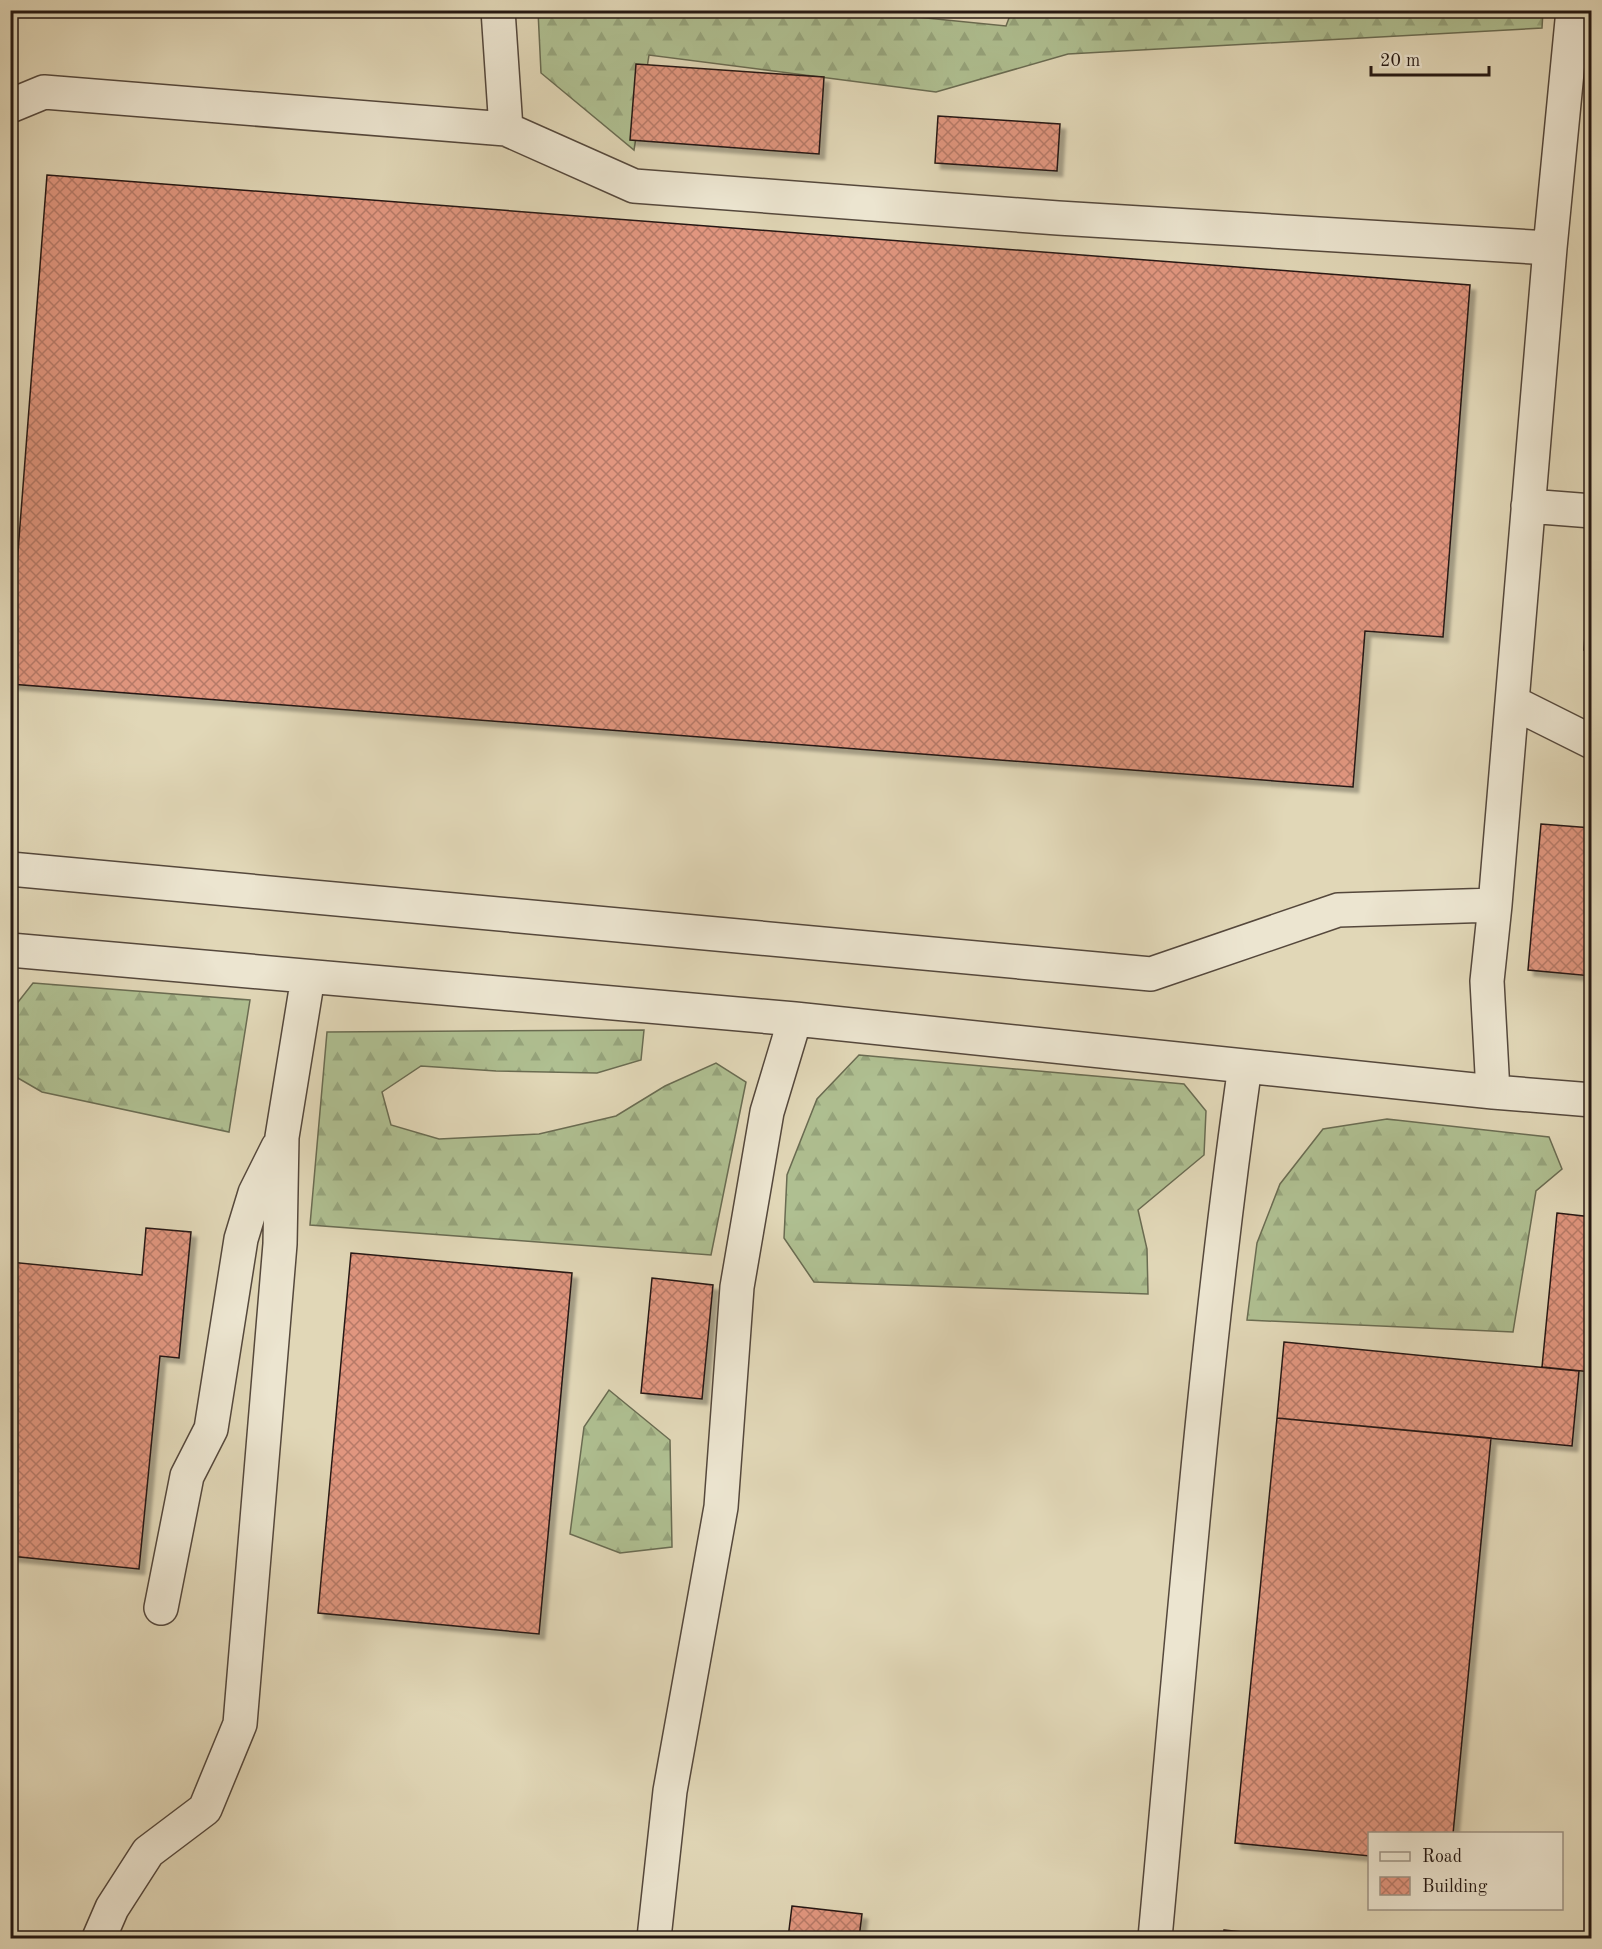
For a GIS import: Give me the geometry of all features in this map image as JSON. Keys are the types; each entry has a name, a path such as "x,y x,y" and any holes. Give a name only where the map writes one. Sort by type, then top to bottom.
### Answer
{"street":[{"path":"498,10 506,129"},
{"path":"1493,1092 1488,981 1550,248 1573,10"},
{"path":"10,106 45,92 506,129 634,186 1059,218 1550,248"},
{"path":"1528,506 1592,511"},
{"path":"1512,702 1592,742"},
{"path":"10,869 1151,974 1338,910 1496,905"},
{"path":"10,950 795,1019 1493,1092 1592,1100"},
{"path":"99,1938 112,1908 148,1852 205,1809 240,1724 280,1244 282,1137 308,977"},
{"path":"654,1938 670,1791 721,1507 737,1287 767,1112 795,1019"},
{"path":"1155,1938 1212,1337 1230,1168 1245,1066"},
{"path":"161,1608 187,1476 211,1429 241,1239 255,1193 282,1137"}],"green space":[{"path":"846,10 1006,26 1012,10 1543,11 1542,28 1068,54 936,92 649,55 634,150 541,73 538,11"},
{"path":"33,983 250,1000 229,1132 42,1092 11,1074 11,1011"},
{"path":"644,1030 641,1060 597,1073 496,1071 421,1066 382,1092 391,1125 439,1139 539,1134 616,1116 665,1086 716,1063 746,1082 711,1255 310,1225 327,1032"},
{"path":"859,1055 1184,1084 1206,1111 1204,1155 1138,1210 1147,1249 1148,1294 814,1282 784,1238 787,1175 817,1099"},
{"path":"1387,1119 1549,1137 1562,1169 1536,1191 1513,1332 1247,1320 1257,1243 1280,1184 1323,1129"},
{"path":"609,1390 670,1440 672,1547 620,1553 570,1534 584,1427"}],"building":[{"path":"636,64 824,77 819,154 630,140"},
{"path":"938,116 1060,124 1057,171 935,163"},
{"path":"47,175 1470,285 1443,637 1365,631 1353,787 10,684 10,655"},
{"path":"1589,576 1592,576 1592,650 1584,650"},
{"path":"1541,824 1592,828 1592,976 1528,970"},
{"path":"1557,1213 1592,1217 1592,1372 1542,1367"},
{"path":"146,1228 191,1232 179,1358 160,1356 139,1569 10,1556 10,1376 14,1342 10,1341 10,1262 142,1275"},
{"path":"351,1253 572,1273 539,1634 318,1613"},
{"path":"652,1278 713,1285 702,1399 641,1393"},
{"path":"1284,1342 1579,1371 1572,1446 1277,1418"},
{"path":"1277,1418 1491,1438 1453,1832 1368,1832 1368,1856 1235,1843"},
{"path":"792,1906 862,1914 859,1938 788,1938"},
{"path":"1224,1930 1300,1938 1223,1938"}]}
